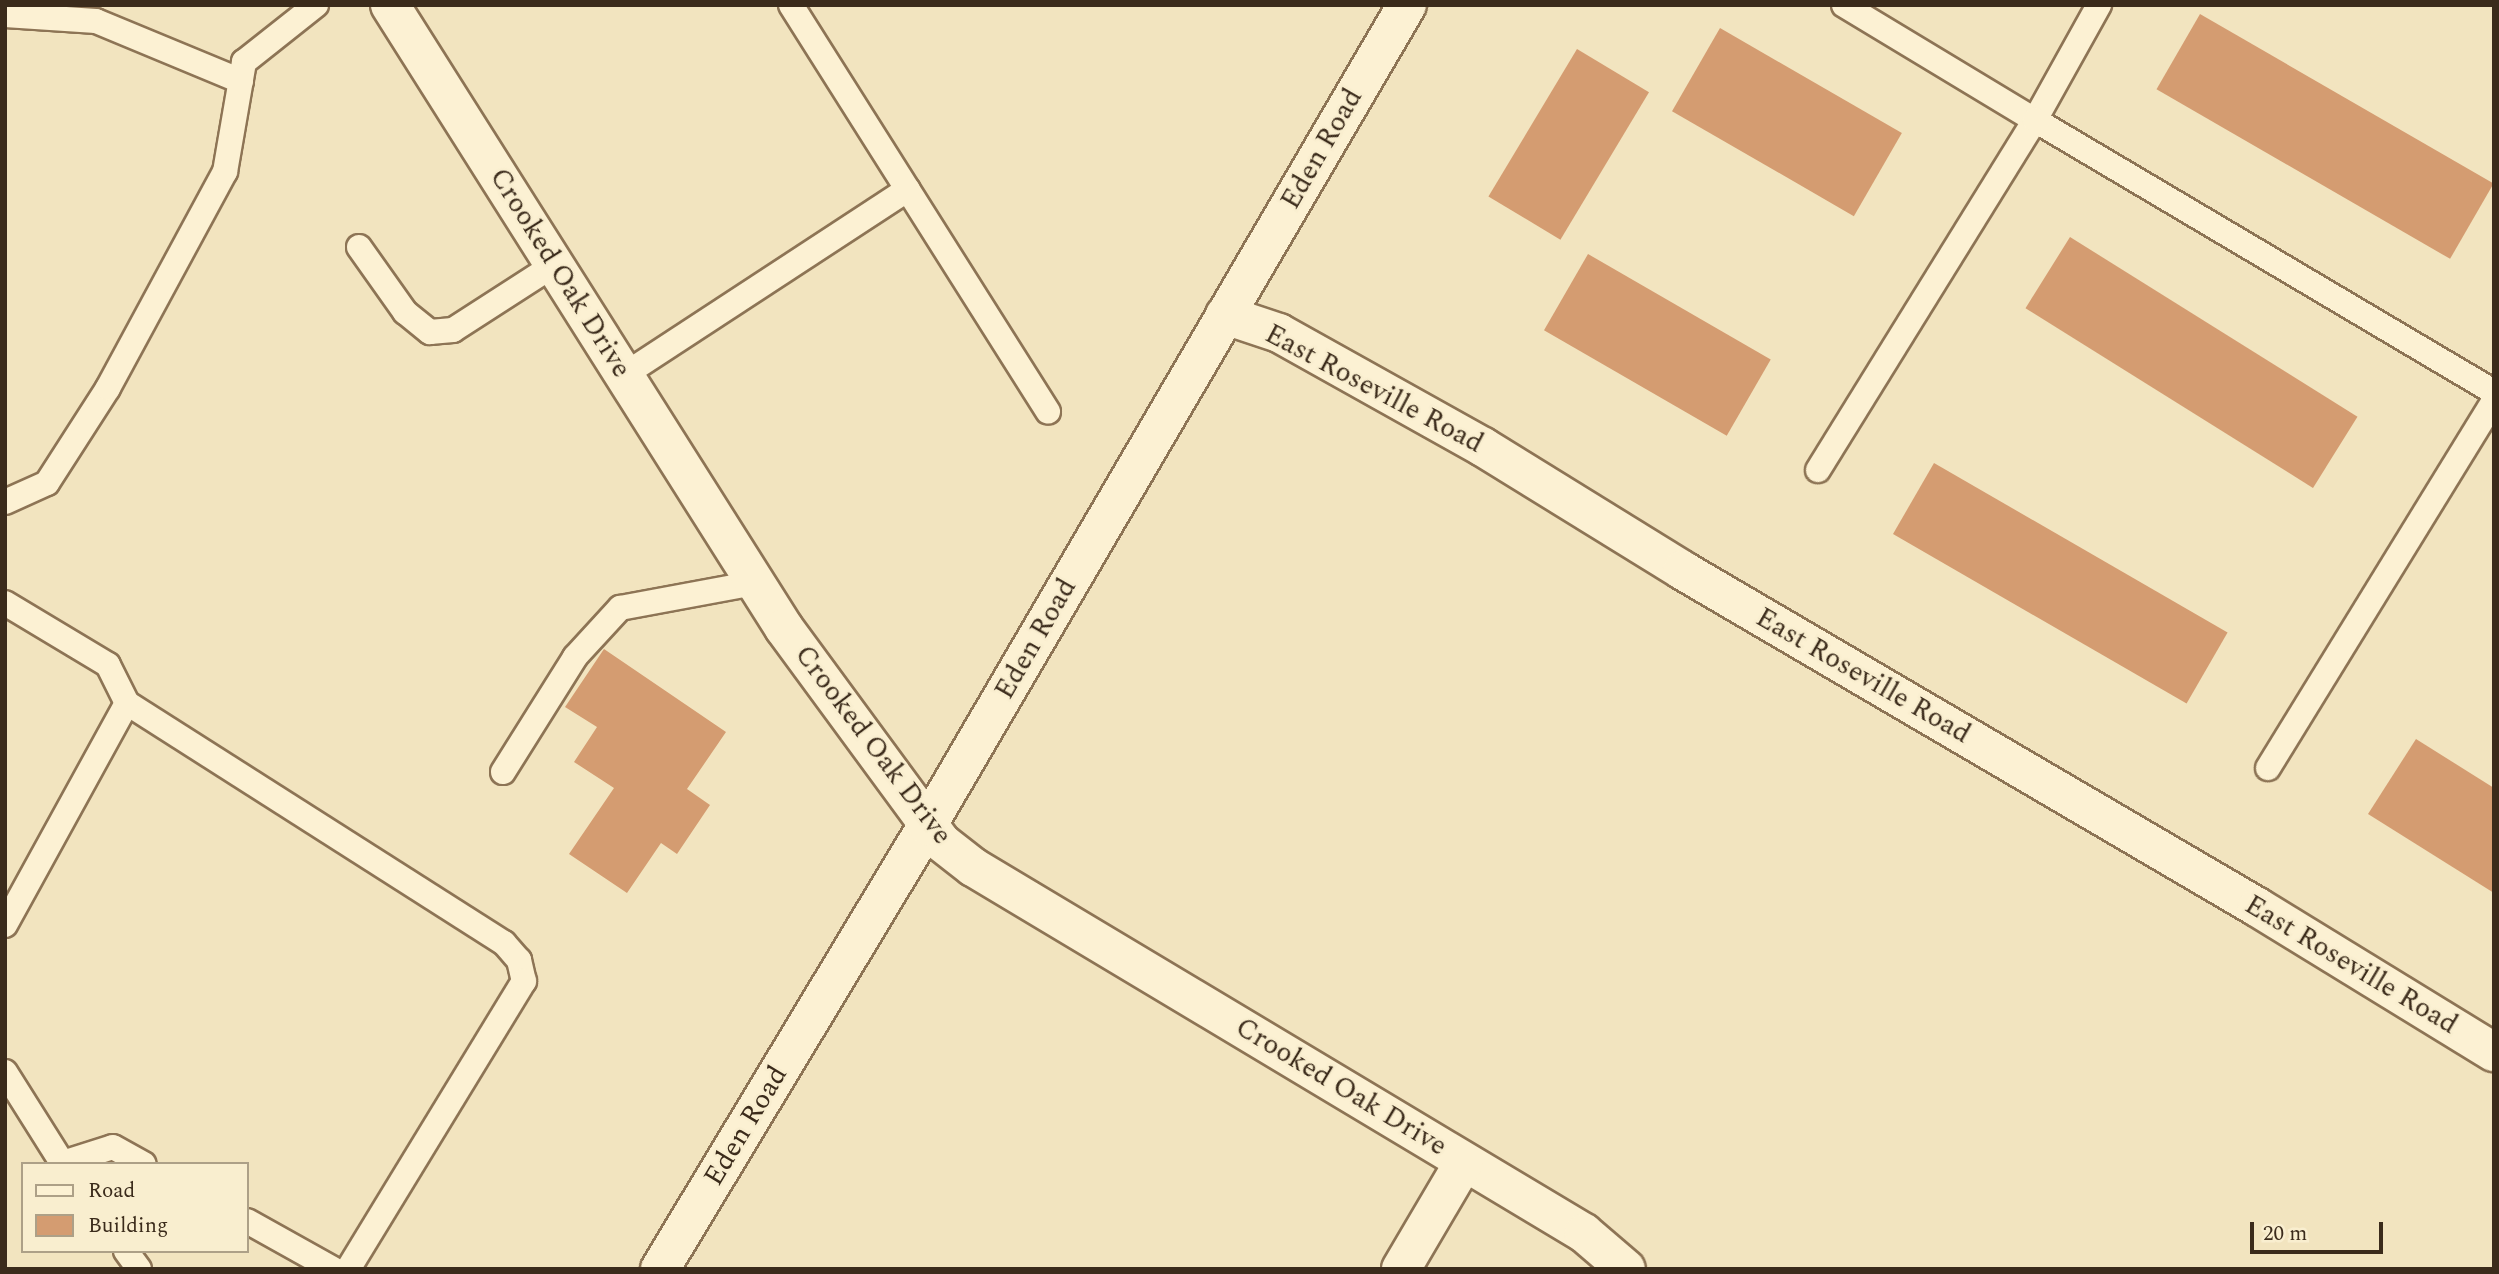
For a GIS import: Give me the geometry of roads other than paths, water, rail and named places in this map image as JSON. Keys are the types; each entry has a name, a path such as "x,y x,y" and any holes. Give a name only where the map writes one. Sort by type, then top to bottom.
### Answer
{"street":[{"name":"Crooked Oak Drive","path":"390,5 755,583 927,826 973,867 1584,1233 1626,1269"},
{"name":"Eden Road","path":"660,1269 927,826 1407,5"},
{"name":"East Roseville Road","path":"1225,315 1279,333 1483,447 1682,570 2257,907 2494,1052"},
{"path":"1401,1269 1464,1162"}],"lane":[{"path":"5,502 47,483 108,388 225,172 244,62 316,5"},
{"path":"791,5 1048,411"},
{"path":"1844,5 2494,392"},
{"path":"1818,470 2035,120 2099,5"},
{"path":"5,15 96,21 241,81"},
{"path":"624,375 908,189"},
{"path":"359,247 405,312 430,331 453,330 554,265"},
{"path":"2268,768 2494,401"},
{"path":"503,772 575,657 620,608 755,583"},
{"path":"5,603 108,664 127,703 504,943 519,960 524,981 348,1269"},
{"path":"5,925 127,703"},
{"path":"5,1072 62,1162"},
{"path":"66,1162 113,1147 140,1162"},
{"path":"248,1222 333,1269"},
{"path":"127,1253 139,1269"}]}
